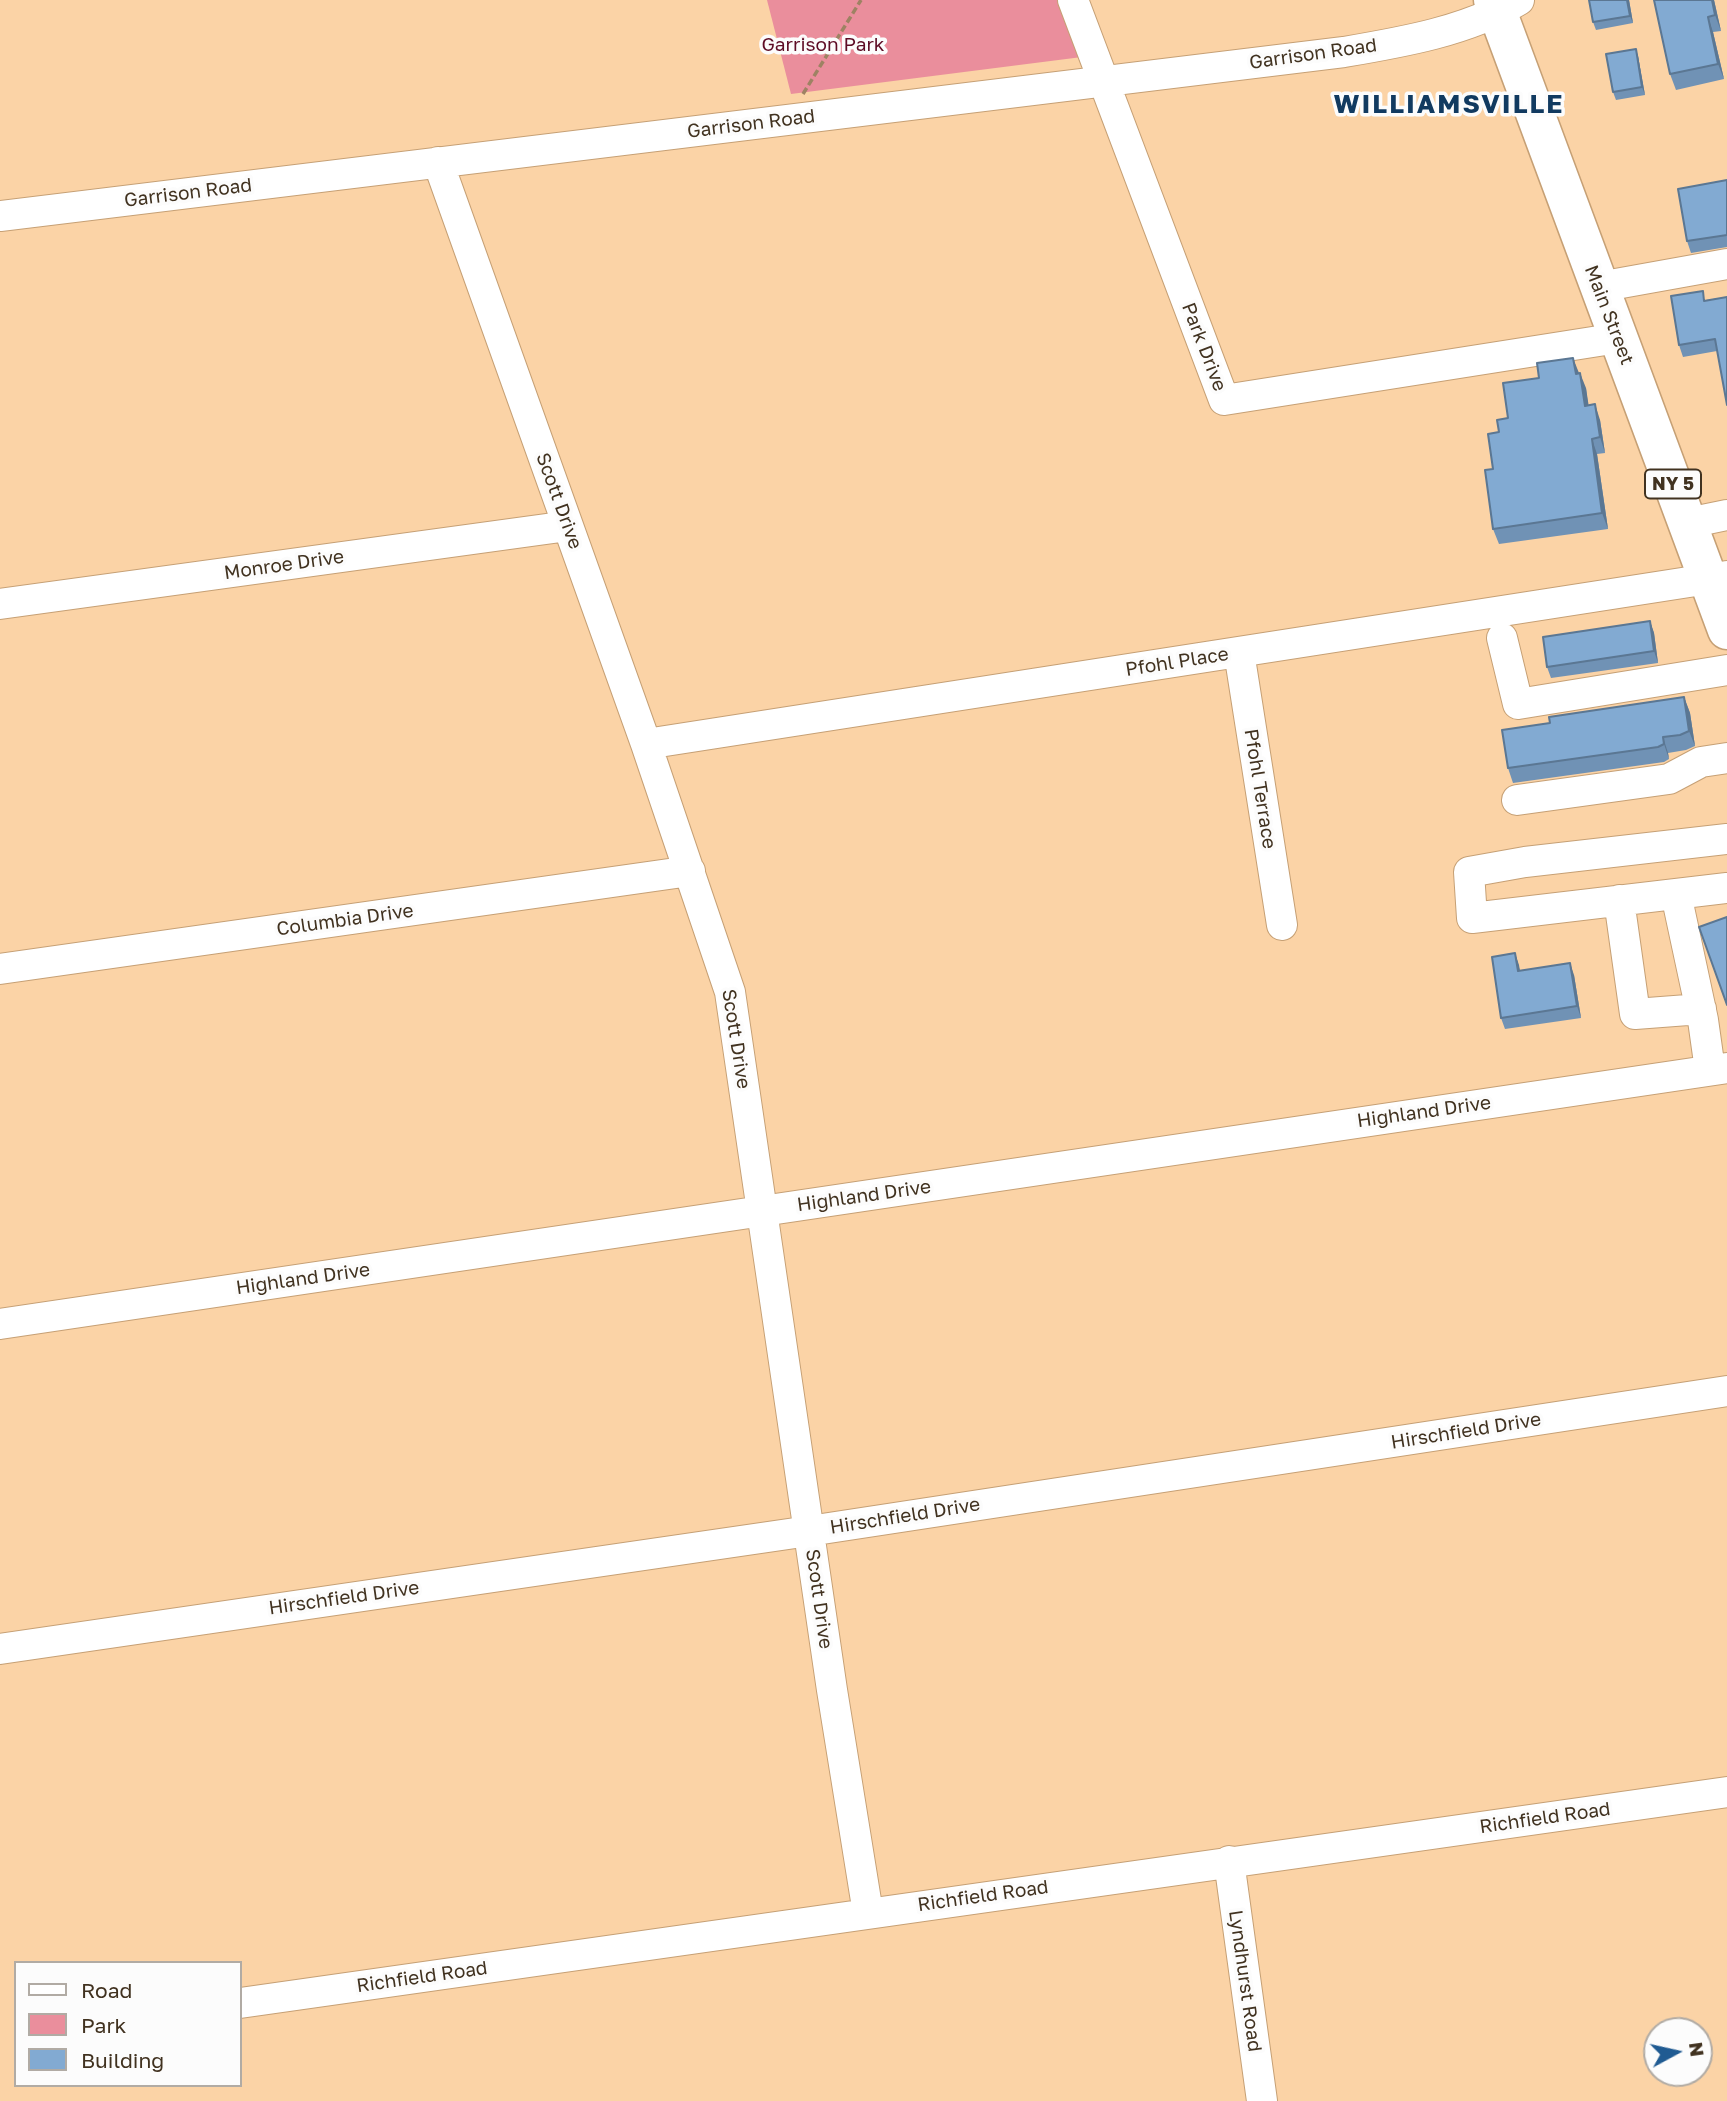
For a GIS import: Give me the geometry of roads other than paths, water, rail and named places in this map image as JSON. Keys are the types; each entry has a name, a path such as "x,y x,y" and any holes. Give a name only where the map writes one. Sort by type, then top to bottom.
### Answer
{"main road":[{"name":"Main Street","path":"1503,4 1618,338 1688,523 1718,578 1727,630"}],"street":[{"name":"Park Drive","path":"1073,0 1224,400 1618,338"},
{"name":"Garrison Road","path":"0,216 1355,50 1462,26 1503,4"},
{"name":"Scott Drive","path":"438,162 646,744 730,992 868,1913"},
{"path":"1599,287 1727,264"},
{"path":"1688,523 1727,515"},
{"name":"Monroe Drive","path":"0,604 568,526"},
{"name":"Pfohl Place","path":"646,744 1718,578"},
{"path":"1502,638 1518,704 1727,670"},
{"name":"Pfohl Terrace","path":"1239,652 1282,925"},
{"path":"1517,800 1669,779 1701,762 1727,758"},
{"path":"1727,839 1525,862 1469,872 1472,918 1727,888"},
{"name":"Columbia Drive","path":"0,970 690,871"},
{"path":"1676,894 1700,1009 1718,1069"},
{"path":"1619,900 1635,1014 1700,1009"},
{"name":"Highland Drive","path":"0,1324 1718,1069"},
{"name":"Hirschfield Drive","path":"0,1648 809,1531 1727,1391"},
{"name":"Richfield Road","path":"242,2003 1727,1792"},
{"name":"Lyndhurst Road","path":"1229,1861 1262,2101"}],"district":[{"name":"WILLIAMSVILLE","path":"1449,105"}],"park label":[{"name":"Garrison Park","path":"823,45"}]}
